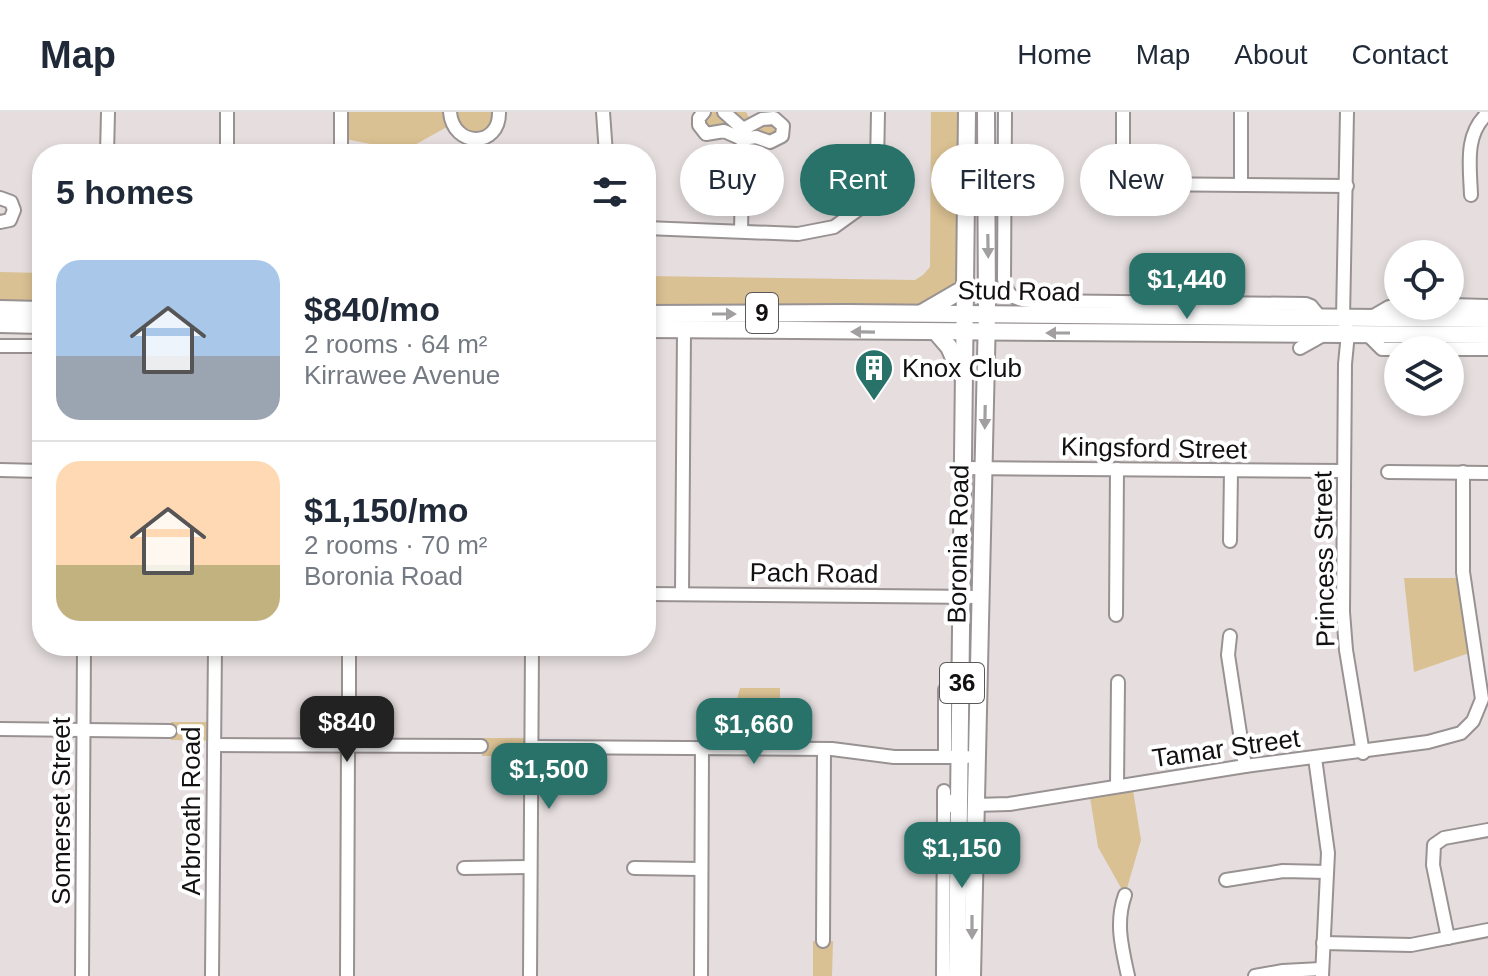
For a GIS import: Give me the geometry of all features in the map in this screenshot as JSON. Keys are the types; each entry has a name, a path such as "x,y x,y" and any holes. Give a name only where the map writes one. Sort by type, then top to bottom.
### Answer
{"main road":[{"name":"Boronia Road","path":"957,976 951,793 962,597 967,112"},
{"name":"Boronia Road","path":"972,976 987,333 986,112"},
{"path":"920,313 965,288"},
{"path":"0,309 32,310"},
{"name":"Stud Road","path":"656,314 1024,315 1325,333"},
{"name":"Stud Road","path":"656,329 1325,333 1367,323 1488,319"},
{"name":"Stud Road","path":"1367,323 1488,335"},
{"path":"0,324 32,325"},
{"path":"937,333 949,347 965,383"}],"street":[{"path":"107,144 108,112"},
{"path":"227,112 227,144"},
{"path":"341,112 341,144"},
{"path":"450,112 452,124 459,133 474,139 485,137 494,130 499,112"},
{"path":"603,112 605,144"},
{"path":"704,112 699,122 703,131 709,134 724,131 742,134"},
{"path":"724,112 742,134 741,231"},
{"path":"656,228 809,234 834,227 852,216 865,200 876,174 878,112"},
{"path":"1005,112 1004,276 1010,295 1019,300 1043,301 1306,304 1311,306 1325,333 1300,348"},
{"path":"1123,112 1123,184 1347,186"},
{"path":"1241,112 1241,185"},
{"name":"Princess Street","path":"1347,112 1343,623 1363,753"},
{"path":"1471,195 1471,141 1475,127 1488,113"},
{"path":"0,198 11,202 14,210 10,220 0,222"},
{"path":"1346,292 1350,304 1367,323 1382,349 1488,349"},
{"path":"1024,315 1043,301"},
{"path":"1464,305 1488,306"},
{"path":"1367,323 1384,312"},
{"path":"682,594 684,330"},
{"path":"1192,332 1202,347"},
{"name":"Princess Street","path":"1325,333 1338,343 1345,364"},
{"path":"0,346 32,346"},
{"name":"Kingsford Street","path":"964,468 1344,471"},
{"path":"1116,615 1117,469"},
{"path":"0,470 32,471"},
{"path":"1230,541 1231,471"},
{"path":"1388,472 1488,473"},
{"name":"Tamar Street","path":"974,805 1009,804 1245,766 1363,753 1451,738 1482,719 1481,692 1463,578 1463,472"},
{"name":"Pach Road","path":"656,594 981,597"},
{"path":"1230,636 1227,652 1245,766"},
{"name":"Somerset Street","path":"82,976 84,656"},
{"name":"Arbroath Road","path":"212,976 215,656"},
{"path":"349,656 349,709"},
{"path":"530,976 532,656"},
{"path":"1117,786 1118,682"},
{"path":"945,690 952,757"},
{"path":"0,729 170,731"},
{"path":"214,745 481,746"},
{"path":"347,976 348,746"},
{"path":"531,747 824,749 894,757 977,756"},
{"path":"701,976 702,748"},
{"path":"823,941 824,749"},
{"path":"1255,976 1283,971 1322,972 1326,825 1315,758"},
{"path":"943,976 944,810 951,793"},
{"path":"1448,938 1433,865 1434,845 1444,838 1488,830"},
{"path":"464,868 530,867"},
{"path":"634,868 701,869"},
{"path":"1226,880 1283,871 1327,872"},
{"path":"1125,895 1119,924 1128,976"},
{"path":"1323,943 1403,946 1488,930"}],"shaded area":[{"path":"341,112 499,112 500,116 480,138 452,124 416,144 370,144 341,138"},
{"path":"704,112 746,112 752,123 774,118 780,138 709,134 699,118"},
{"path":"931,112 967,112 967,144 931,144 931,216 966,216 965,288 920,313 656,314 656,276 915,280 930,267"},
{"path":"0,272 32,273 32,309 0,309"},
{"path":"1404,578 1463,578 1475,651 1414,672"},
{"path":"740,688 780,688 780,749 724,748"},
{"path":"339,710 358,710 357,734 339,733"},
{"path":"171,722 214,722 214,741 171,740"},
{"path":"481,738 531,738 531,756 482,756"},
{"path":"1132,784 1141,840 1125,895 1098,847 1089,791"},
{"path":"813,941 833,941 832,976 813,976"}],"place":[{"name":"Knox Club","path":"874,402"}]}
